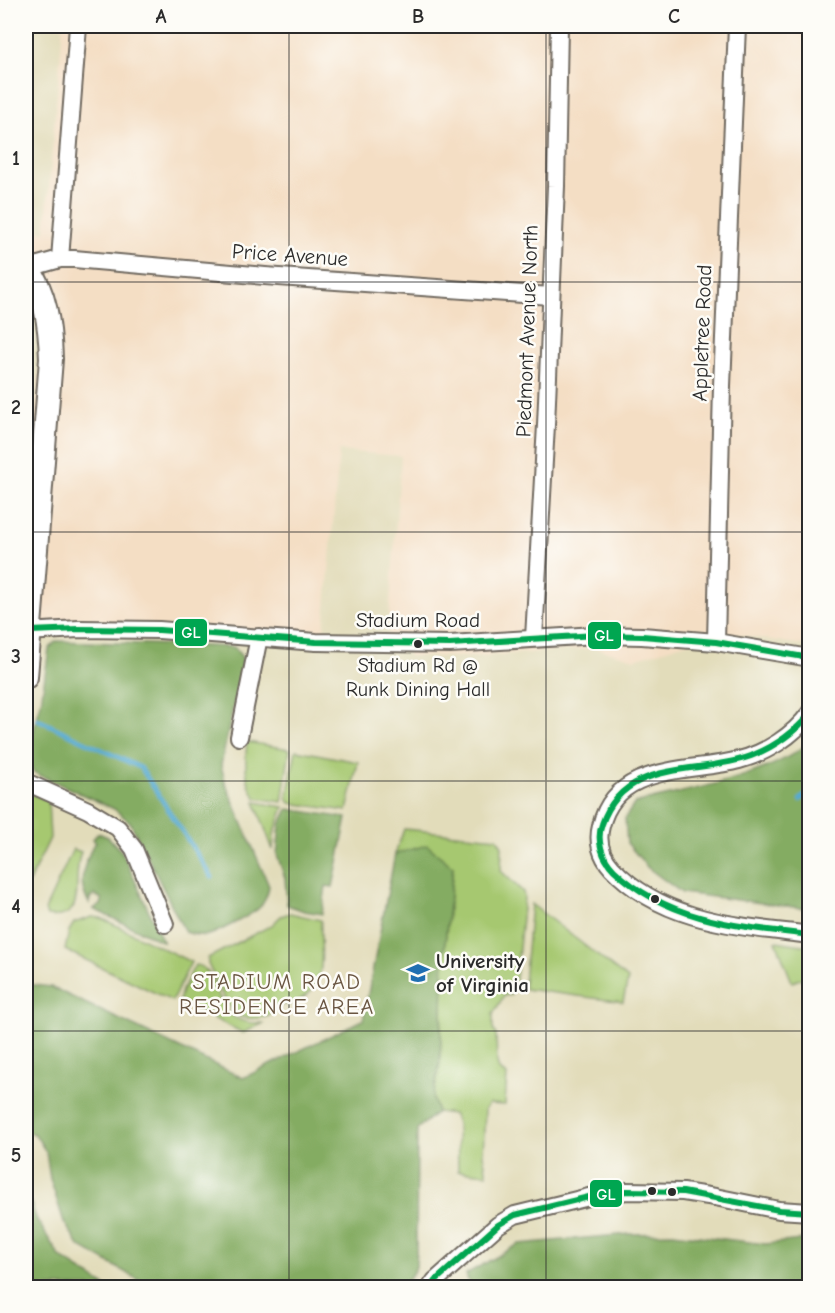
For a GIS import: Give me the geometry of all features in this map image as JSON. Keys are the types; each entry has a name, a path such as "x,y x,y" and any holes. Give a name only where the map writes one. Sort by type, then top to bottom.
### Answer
{"main road":[{"path":"26,676 51,359 51,338 42,297 27,267"}],"street":[{"path":"60,259 78,26"},
{"name":"Piedmont Avenue North","path":"534,638 551,296 559,26"},
{"name":"Appletree Road","path":"716,642 722,386 737,26"},
{"name":"Price Avenue","path":"27,267 60,259 551,296"},
{"name":"Stadium Road","path":"28,632 79,628 159,630 351,643 450,644 596,635 642,636 716,642 810,658"},
{"path":"239,737 259,637"},
{"path":"810,713 785,738 740,760 656,773 638,781 608,806 600,831 600,846 603,857 609,865 625,882 657,902 692,917 738,926 810,935"},
{"path":"26,782 88,810 118,828 134,849 165,924"},
{"path":"430,1287 498,1225 515,1215 597,1195 627,1191 683,1192 779,1210 810,1212"}],"shaded area":[{"path":"26,26 63,26 45,232 26,230"},
{"path":"26,278 43,330 33,436 26,436"},
{"name":"University of Virginia","path":"339,451 401,456 387,643 409,644 408,656 464,657 595,648 635,659 721,632 809,646 809,1287 26,1287 26,633 323,643"}],"green space":[{"path":"56,641 234,647 242,657 221,765 225,782 269,886 265,901 255,911 208,935 185,932 130,822 114,809 33,772 28,760 29,749 41,702 49,649"},
{"path":"247,742 290,749 282,802 256,798 252,792 246,771"},
{"path":"809,742 809,909 682,893 648,868 627,843 625,818 635,803 751,773 793,754"},
{"path":"296,750 358,762 347,811 290,803 287,798"},
{"path":"26,794 48,800 50,838 29,882 26,867"},
{"path":"255,802 284,807 274,834 273,850"},
{"path":"288,809 347,818 333,887 326,886 322,914 287,905 285,878 277,855 280,825"},
{"path":"404,829 497,838 502,846 501,871 523,892 515,989 511,994 504,996 493,1014 497,1063 499,1070 507,1075 505,1105 489,1104 485,1109 483,1155 487,1174 458,1171 457,1123 453,1114 437,1112 433,1098 440,1062 444,953 453,867 395,854"},
{"path":"98,833 108,837 122,852 163,942 93,909 101,905 102,899 95,895 90,898 89,903 82,881 84,867 96,843 93,839"},
{"path":"427,845 453,867 444,953 440,1062 433,1098 437,1112 417,1129 416,1267 404,1287 151,1287 79,1246 64,1222 50,1179 46,1152 35,1134 26,1132 26,984 51,987 243,1078 363,1020 395,854"},
{"path":"73,849 81,852 74,905 69,912 61,916 47,916 45,910"},
{"path":"531,904 628,979 623,1002 525,989"},
{"path":"290,913 321,920 322,956 319,977 307,995 293,1003 276,1006 269,1016 252,1019 241,1017 231,1009 222,994 208,964 208,958 272,925 281,916"},
{"path":"92,917 101,918 191,962 172,1001 65,950 69,931 74,923"},
{"path":"776,941 809,946 809,976 792,982"},
{"path":"195,965 204,969 210,976 225,1008 233,1016 246,1022 264,1023 243,1033 179,1001"},
{"path":"28,1196 37,1220 60,1257 107,1287 26,1287 26,1197"},
{"path":"673,1233 766,1244 809,1239 809,1287 471,1288 466,1274 519,1244 630,1234"}],"waterway":[{"path":"37,719 141,768 212,877"},
{"path":"800,800 810,791"}],"transit line":[{"name":"GL","path":"26,677 30,631 79,629 159,630 316,642 450,644 596,635 642,636 716,642 810,658"},
{"name":"GL","path":"810,714 783,739 751,756 730,762 665,772 645,778 628,788 613,803 600,830 603,854 614,870 657,901 706,919 757,929 810,935"},
{"name":"GL","path":"430,1288 498,1225 515,1215 597,1195 627,1191 683,1192 779,1210 810,1212"}],"place":[{"name":"Stadium Rd @ Runk Dining Hall","path":"418,644"},
{"name":"University of Virginia","path":"418,973"}],"district":[{"name":"STADIUM ROAD RESIDENCE AREA","path":"277,994"}]}
